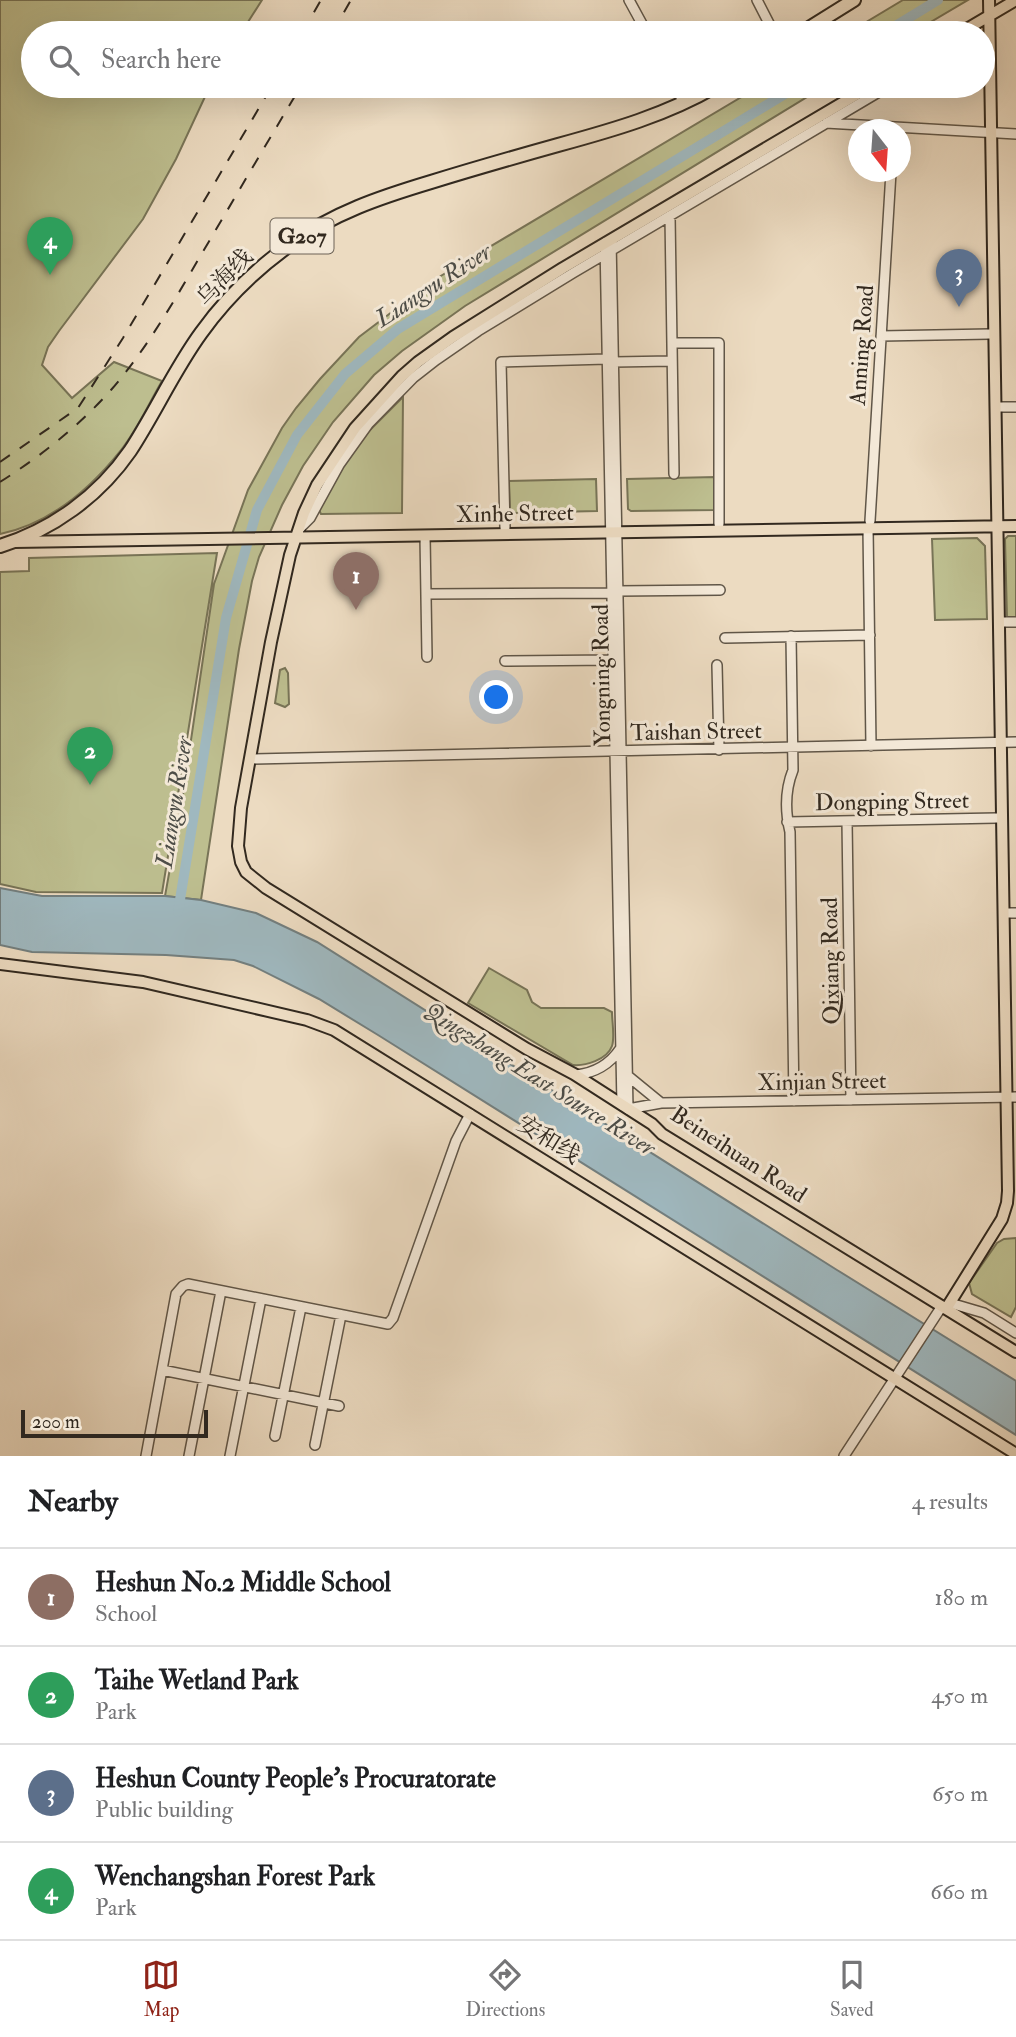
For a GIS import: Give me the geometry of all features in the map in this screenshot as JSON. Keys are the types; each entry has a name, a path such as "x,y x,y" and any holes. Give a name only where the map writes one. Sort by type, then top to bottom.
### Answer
{"highway":[{"path":"820,21 854,0"},
{"name":"乌海线","path":"0,546 32,535 82,503 108,478 131,448 192,346 218,311 256,272 305,234 376,200 479,167 629,125 693,98"}],"main road":[{"path":"987,0 987,21"},
{"path":"980,21 1016,0"},
{"name":"Beineihuan Road","path":"851,98 608,247 453,337 402,376 369,411 341,447 317,485 296,535 271,642 240,815 237,846 241,862 250,877 527,1049 576,1075 652,1124 667,1130 1016,1352"},
{"path":"946,1305 1002,1219 1012,1191 997,818 999,622 988,98"},
{"path":"946,1305 1000,1210 1008,1097 998,743 989,133"},
{"name":"Xinhe Street","path":"995,523 1016,519"},
{"name":"Xinhe Street","path":"32,535 274,536 505,528 614,529 995,523 1016,526"},
{"name":"Xinhe Street","path":"296,535 425,536 719,524 869,525"},
{"name":"Xinhe Street","path":"14,542 225,536"},
{"name":"安和线","path":"0,966 123,979 321,1025 349,1038 1016,1454"},
{"name":"Beineihuan Road","path":"946,1305 1016,1344"}],"street":[{"path":"629,0 640,21"},
{"path":"757,0 768,21"},
{"path":"984,21 987,17"},
{"path":"681,98 684,103"},
{"path":"608,247 670,216 869,98"},
{"path":"810,122 848,125"},
{"path":"911,129 1016,134"},
{"name":"Anning Road","path":"871,746 869,525 890,182"},
{"path":"670,216 674,474"},
{"name":"Yongning Road","path":"608,247 621,1047 625,1107"},
{"path":"881,336 990,334"},
{"path":"672,343 719,343 719,524"},
{"path":"505,528 501,362 672,361"},
{"path":"996,407 1016,407"},
{"path":"425,536 427,657"},
{"path":"426,594 720,590"},
{"name":"Yongning Road","path":"615,592 613,660 628,1076 625,1107"},
{"path":"999,622 1016,622"},
{"path":"725,638 870,635"},
{"path":"791,636 793,770 786,783 790,832 794,1101"},
{"path":"505,661 613,660"},
{"path":"717,666 719,750"},
{"name":"Taishan Street","path":"250,760 1016,742"},
{"name":"Dongping Street","path":"788,822 997,818"},
{"name":"Qixiang Road","path":"847,821 850,1100"},
{"path":"1004,913 1016,913"},
{"path":"576,1075 602,1067 614,1058 621,1047"},
{"path":"628,1076 661,1103"},
{"name":"Xinjian Street","path":"625,1107 661,1103 1008,1097"},
{"path":"146,1456 179,1289 188,1284 388,1324 393,1318 456,1141 470,1114"},
{"path":"189,1456 221,1291"},
{"path":"230,1456 261,1299"},
{"path":"851,1456 946,1305 984,1313 1016,1333"},
{"path":"275,1436 301,1307"},
{"path":"315,1445 341,1315"},
{"path":"162,1370 339,1406"},
{"path":"844,1456 898,1379"}],"green space":[{"path":"0,0 262,0 249,21 21,21 21,98 204,98 176,159 143,219 59,331 48,347 42,365 72,398 114,362 162,381 127,442 96,478 52,513 18,529 0,534"},
{"path":"903,0 968,0 932,21 868,21"},
{"path":"740,98 805,98 465,306 402,351 374,375 333,422 303,466 282,505 259,557 252,581 239,649 201,900 165,896 214,584 248,490 282,428 320,379 359,337 434,280"},
{"path":"403,397 402,513 321,514 319,510 340,470 361,439"},
{"path":"715,477 715,510 628,509 627,479"},
{"path":"596,479 597,511 510,513 509,481"},
{"path":"1008,536 1016,536 1016,618 1007,618 1005,539"},
{"path":"977,538 985,546 987,619 935,620 932,539"},
{"path":"217,553 162,893 36,892 0,884 0,572 29,571 29,558"},
{"path":"285,668 288,673 289,704 285,707 275,703 280,670"},
{"path":"489,968 527,990 532,1002 541,1008 604,1008 612,1012 613,1038 609,1051 595,1061 573,1065 468,1003"},
{"path":"1016,1238 1016,1307 1011,1317 972,1294 969,1283 997,1243"}],"water":[{"path":"0,888 42,896 165,896 201,900 256,913 317,942 1016,1381 1016,1435 319,999 253,966 234,960 166,955 32,952 0,945"}],"waterway":[{"name":"Liangyu River","path":"904,21 938,0"},
{"name":"Liangyu River","path":"178,912 226,618 257,510 297,435 345,374 398,329 778,98"}],"railway":[{"path":"309,21 321,0"},
{"path":"339,21 351,0"},
{"path":"0,462 78,408 123,338 265,98"},
{"path":"0,482 73,428 126,372 176,297 294,98"}],"place":[{"name":"Wenchangshan Forest Park","path":"50,275"},
{"name":"Heshun County People's Procuratorate","path":"959,307"},
{"name":"Heshun No.2 Middle School","path":"356,610"},
{"name":"Taihe Wetland Park","path":"90,785"}],"water label":[{"name":"Qingzhang East Source River","path":"540,1079"}]}
